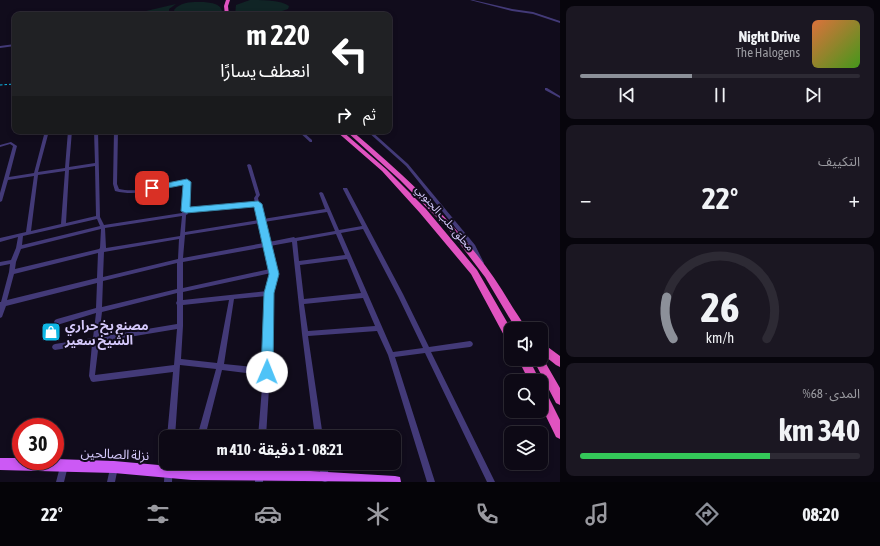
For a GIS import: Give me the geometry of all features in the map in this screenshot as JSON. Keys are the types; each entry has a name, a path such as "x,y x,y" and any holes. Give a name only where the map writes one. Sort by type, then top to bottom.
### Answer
{"highway":[{"path":"227,12 226,6 228,0"},
{"path":"232,4 233,0"},
{"name":"محلق حلب الجنوبي","path":"343,134 384,170 438,229 474,272 504,326"},
{"name":"محلق حلب الجنوبي","path":"353,134 392,167 434,209 483,267 517,322"},
{"path":"548,353 560,362"},
{"path":"542,366 560,399"},
{"path":"548,408 560,433"}],"main road":[{"name":"نزلة الصالحين","path":"0,464 12,464"},
{"name":"نزلة الصالحين","path":"64,466 114,467 169,472 181,470"},
{"name":"نزلة الصالحين","path":"219,470 326,479 395,482"}],"street":[{"path":"471,0 512,10 533,13 560,22"},
{"path":"0,47 12,45"},
{"path":"546,89 560,97"},
{"path":"28,233 36,174 46,134"},
{"path":"63,225 70,134"},
{"path":"96,134 98,217 103,227 99,309 92,376 93,379 177,365 220,366 267,372"},
{"path":"116,134 115,184 117,190 121,192 137,191 187,182 186,212 180,260 180,326 172,430"},
{"path":"303,134 311,141"},
{"path":"372,134 407,164 431,192 473,246 483,267"},
{"path":"0,146 11,143 15,146 0,201"},
{"path":"0,177 6,178 36,174 97,164"},
{"path":"248,165 258,195 261,221 274,274 269,293 267,372 263,430"},
{"path":"345,189 427,350 491,482"},
{"path":"321,193 364,296 391,355 432,482"},
{"path":"19,248 103,227 186,212 258,204"},
{"path":"12,272 102,250 327,210"},
{"path":"0,240 98,217"},
{"path":"2,304 180,260 365,227"},
{"path":"0,315 3,295 12,272 13,262 19,248 21,236"},
{"path":"294,239 305,334 319,430"},
{"path":"297,263 348,257"},
{"path":"0,264 13,262"},
{"path":"57,322 99,309 179,290 273,271"},
{"path":"179,303 269,293"},
{"path":"301,302 364,296"},
{"path":"203,430 220,366 232,297"},
{"path":"55,347 180,326"},
{"path":"305,334 379,328"},
{"path":"391,355 470,344"},
{"path":"111,482 114,467"},
{"path":"60,482 63,470"},
{"path":"324,470 326,479"}],"green space":[{"path":"250,0 266,0 276,1 289,6 288,9 279,12 235,12 236,5"},
{"path":"192,2 214,4 219,6 222,12 175,12 174,10 180,5"},
{"path":"176,4 169,9 169,12 142,12"}],"railway":[{"path":"0,85 12,84"}],"place":[{"name":"مصنع بخ حراري الشيخ سعير","path":"51,332"}],"route":[{"path":"152,188 187,182 186,211 258,204 274,274 269,293 267,372"}]}
